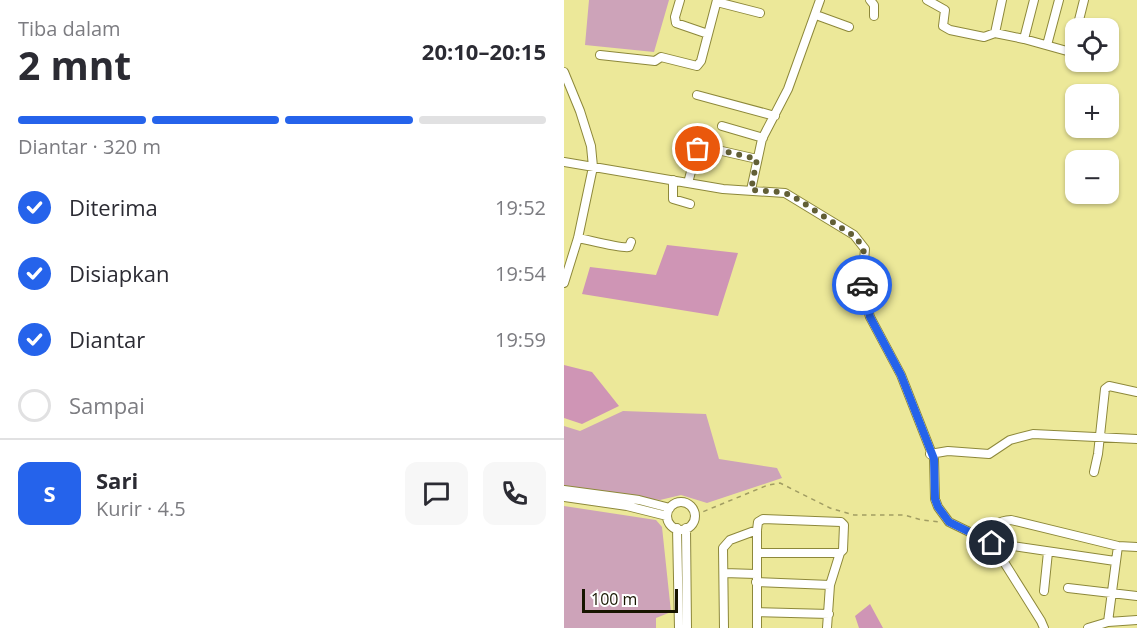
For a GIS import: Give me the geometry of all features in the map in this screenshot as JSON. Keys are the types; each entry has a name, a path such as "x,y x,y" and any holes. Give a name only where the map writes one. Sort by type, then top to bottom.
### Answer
{"street":[{"path":"680,0 675,17 676,23 708,34"},
{"path":"751,190 763,138 788,89 820,0"},
{"path":"870,0 874,5 874,16"},
{"path":"927,0 945,10 943,27 984,37 995,33 1065,50"},
{"path":"995,33 1002,0"},
{"path":"1024,39 1034,0"},
{"path":"1047,45 1059,0"},
{"path":"1080,18 1084,0"},
{"path":"600,55 655,61 662,57 697,66 701,62 717,1 760,13"},
{"path":"816,15 849,27"},
{"path":"564,72 591,146 593,167 578,238 565,277"},
{"path":"697,95 775,116"},
{"path":"722,126 763,138"},
{"path":"688,183 699,146 757,159"},
{"path":"564,162 723,189 780,192 791,195 854,236 862,244 865,255 862,285 870,317 901,375 930,454 934,459 935,499 949,522 992,543 1115,561"},
{"path":"673,180 671,196 673,199 690,204"},
{"path":"578,238 611,243 625,248 630,246 631,242"},
{"path":"1094,472 1106,387 1137,392"},
{"path":"930,454 948,451 989,454 1010,440 1033,434 1137,439"},
{"path":"564,490 639,500 669,512"},
{"path":"564,497 669,512"},
{"path":"678,502 686,502 692,507 695,515 693,523 686,528 677,528 671,525 669,512 678,502"},
{"path":"757,628 756,578 759,519 841,522 844,525 844,544 830,585 827,628"},
{"path":"981,538 994,525 1004,520 1011,520 1118,546 1137,547"},
{"path":"677,528 679,628"},
{"path":"686,528 687,628"},
{"path":"724,628 723,548 730,540 757,530"},
{"path":"992,543 1044,628"},
{"path":"1108,622 1118,546"},
{"path":"1044,591 1048,552"},
{"path":"757,553 840,553"},
{"path":"724,573 830,585"},
{"path":"1068,588 1137,596"},
{"path":"757,612 829,614"},
{"path":"1088,628 1108,622 1137,620"}],"path":[{"path":"695,515 780,483 830,508 854,515 904,515 922,520 949,522"}],"shaded area":[{"path":"589,0 669,0 654,52 585,45"},
{"path":"667,245 738,253 718,316 582,294 590,267 656,275"},
{"path":"564,365 592,372 619,406 582,424 564,418"},
{"path":"623,411 706,414 719,459 777,468 782,478 707,503 681,495 660,500 564,487 564,426 580,431"},
{"path":"564,506 656,520 662,527 671,612 656,618 656,628 564,628"},
{"path":"870,604 883,628 859,628 855,616"}],"way so far":[{"path":"698,149 702,146 757,159 751,190 791,195 854,236 865,249 862,285"}],"route":[{"path":"862,285 870,317 901,375 930,454 934,459 935,499 938,507 949,522 992,543"}]}
